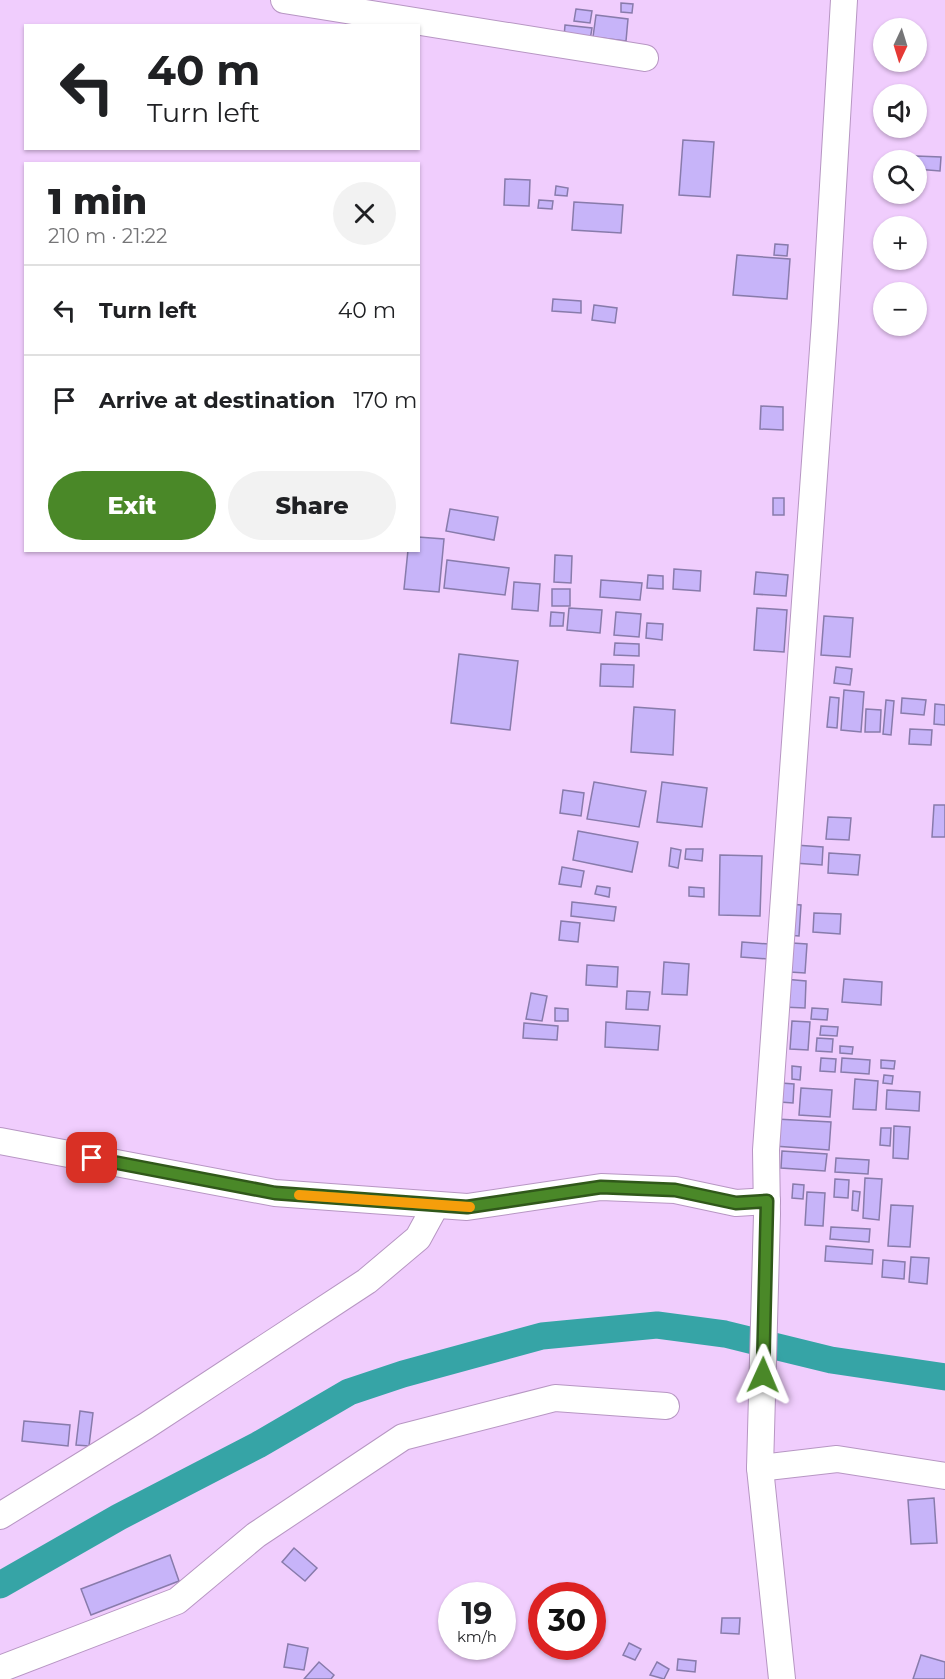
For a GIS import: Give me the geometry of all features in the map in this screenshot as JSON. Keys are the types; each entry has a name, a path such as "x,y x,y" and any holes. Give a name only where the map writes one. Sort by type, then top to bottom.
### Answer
{"street":[{"path":"284,0 645,58"},
{"path":"782,1679 761,1456 767,1138 825,321 844,0"},
{"path":"0,1141 275,1193 467,1207 601,1187 675,1190 767,1207"},
{"path":"0,1515 146,1426 367,1281 418,1238 436,1205"},
{"path":"0,1669 177,1601 256,1535 403,1437 555,1398 666,1406"},
{"path":"761,1456 837,1459 945,1476"}],"building":[{"path":"621,3 633,4 632,13 621,12"},
{"path":"576,9 592,11 590,23 574,21"},
{"path":"596,15 628,19 626,41 593,37"},
{"path":"565,25 592,28 590,40 564,37"},
{"path":"683,140 714,142 710,197 679,195"},
{"path":"927,156 941,157 940,171 927,170"},
{"path":"505,179 530,180 529,206 504,205"},
{"path":"556,186 568,188 567,196 555,195"},
{"path":"539,200 553,201 552,209 538,208"},
{"path":"574,202 623,205 621,233 572,230"},
{"path":"775,244 788,245 787,256 774,255"},
{"path":"737,255 790,259 787,299 733,295"},
{"path":"553,299 581,301 581,313 552,311"},
{"path":"594,305 617,308 615,323 592,320"},
{"path":"761,406 783,407 783,430 760,429"},
{"path":"773,498 784,498 784,515 773,515"},
{"path":"450,509 498,517 494,540 446,531"},
{"path":"420,537 444,539 439,592 404,589 408,552 420,552"},
{"path":"555,555 572,556 571,583 554,582"},
{"path":"447,560 509,568 505,595 444,588"},
{"path":"674,569 701,571 700,591 673,589"},
{"path":"756,572 788,575 786,596 754,594"},
{"path":"648,575 663,576 663,589 647,588"},
{"path":"601,580 642,583 640,600 600,597"},
{"path":"514,582 540,584 538,611 512,609"},
{"path":"552,589 570,589 570,606 552,606"},
{"path":"569,608 602,610 600,633 567,630"},
{"path":"757,608 787,610 784,652 754,650"},
{"path":"551,612 564,613 563,626 550,626"},
{"path":"616,612 641,614 639,637 614,635"},
{"path":"824,616 853,618 850,657 821,655"},
{"path":"647,623 663,624 662,640 646,638"},
{"path":"615,643 639,644 639,656 614,655"},
{"path":"459,654 518,661 510,730 451,723"},
{"path":"601,664 634,665 633,687 600,686"},
{"path":"836,667 852,669 850,685 834,683"},
{"path":"844,690 864,692 861,732 841,730"},
{"path":"830,697 839,698 837,728 827,727"},
{"path":"902,698 926,700 924,715 901,713"},
{"path":"886,700 894,701 891,735 883,734"},
{"path":"935,704 945,705 945,725 934,724"},
{"path":"634,707 675,710 673,755 631,752"},
{"path":"866,709 881,710 880,732 865,732"},
{"path":"910,729 932,730 931,745 909,744"},
{"path":"594,782 646,791 639,827 587,819"},
{"path":"662,782 707,788 702,827 657,822"},
{"path":"563,790 584,793 581,816 560,813"},
{"path":"934,805 945,805 945,837 932,837"},
{"path":"828,817 851,818 849,840 826,839"},
{"path":"578,831 638,842 632,872 573,860"},
{"path":"795,845 823,847 822,865 794,863"},
{"path":"671,848 681,850 678,868 669,866"},
{"path":"686,849 703,849 702,861 685,859"},
{"path":"829,853 860,855 858,875 828,873"},
{"path":"720,855 762,856 760,916 719,915"},
{"path":"562,867 584,871 581,887 559,884"},
{"path":"597,886 610,888 609,897 595,894"},
{"path":"689,887 704,888 704,897 689,896"},
{"path":"572,902 616,907 614,921 571,916"},
{"path":"789,904 801,905 799,936 787,935"},
{"path":"814,913 841,914 840,934 813,932"},
{"path":"561,921 580,923 578,942 559,940"},
{"path":"742,942 769,944 768,959 741,957"},
{"path":"792,943 807,944 805,973 790,972"},
{"path":"664,962 689,964 687,995 662,994"},
{"path":"587,965 618,967 617,987 586,985"},
{"path":"784,979 806,981 805,1008 782,1007"},
{"path":"844,979 882,982 881,1005 842,1002"},
{"path":"627,991 650,992 648,1010 626,1009"},
{"path":"531,993 547,996 542,1021 526,1019"},
{"path":"555,1008 568,1009 568,1021 555,1021"},
{"path":"812,1008 828,1009 827,1020 811,1019"},
{"path":"792,1021 810,1022 808,1050 790,1049"},
{"path":"606,1022 660,1026 658,1050 605,1047"},
{"path":"524,1023 558,1026 557,1040 523,1038"},
{"path":"821,1026 838,1027 837,1036 820,1035"},
{"path":"817,1038 833,1039 832,1052 816,1051"},
{"path":"840,1046 853,1047 852,1054 840,1053"},
{"path":"821,1058 836,1059 835,1072 820,1071"},
{"path":"842,1058 870,1060 869,1074 841,1072"},
{"path":"881,1060 895,1061 894,1069 881,1068"},
{"path":"792,1066 801,1067 800,1080 792,1079"},
{"path":"884,1075 893,1076 892,1084 883,1083"},
{"path":"855,1079 878,1081 876,1110 853,1109"},
{"path":"781,1083 794,1084 793,1103 780,1102"},
{"path":"801,1088 832,1090 830,1117 799,1115"},
{"path":"887,1090 920,1092 919,1111 886,1109"},
{"path":"776,1119 831,1122 829,1150 774,1146"},
{"path":"894,1126 910,1127 908,1159 893,1158"},
{"path":"881,1128 891,1128 890,1146 880,1145"},
{"path":"782,1151 827,1154 825,1171 781,1168"},
{"path":"836,1158 869,1160 868,1174 835,1172"},
{"path":"865,1178 882,1179 879,1220 863,1218"},
{"path":"835,1179 849,1180 848,1198 834,1197"},
{"path":"793,1184 804,1185 803,1199 792,1198"},
{"path":"853,1191 860,1192 858,1211 852,1210"},
{"path":"807,1192 825,1193 823,1226 805,1225"},
{"path":"891,1205 913,1206 910,1247 888,1246"},
{"path":"831,1227 870,1229 869,1242 830,1239"},
{"path":"826,1246 873,1250 872,1264 825,1261"},
{"path":"911,1257 929,1258 927,1284 909,1282"},
{"path":"883,1260 905,1262 904,1279 882,1277"},
{"path":"80,1411 93,1413 89,1446 76,1445"},
{"path":"24,1421 70,1425 68,1446 22,1441"},
{"path":"934,1498 937,1543 911,1544 908,1500"},
{"path":"294,1548 317,1568 305,1581 282,1562"},
{"path":"170,1555 179,1581 91,1615 81,1589"},
{"path":"722,1618 740,1618 739,1634 721,1633"},
{"path":"629,1643 641,1649 635,1660 623,1655"},
{"path":"288,1644 308,1648 304,1670 284,1667"},
{"path":"921,1655 945,1662 945,1679 913,1679"},
{"path":"678,1659 696,1661 695,1672 677,1670"},
{"path":"319,1662 334,1675 331,1679 304,1679"},
{"path":"657,1662 669,1669 664,1679 650,1675"}],"waterway":[{"path":"0,1585 119,1517 258,1445 349,1392 403,1374 542,1336 657,1325 725,1334 831,1360 945,1377"}],"slow traffic":[{"path":"299,1195 470,1207"}],"route":[{"path":"92,1158 275,1193 467,1207 601,1187 675,1190 736,1203 767,1201 763,1375"}]}
